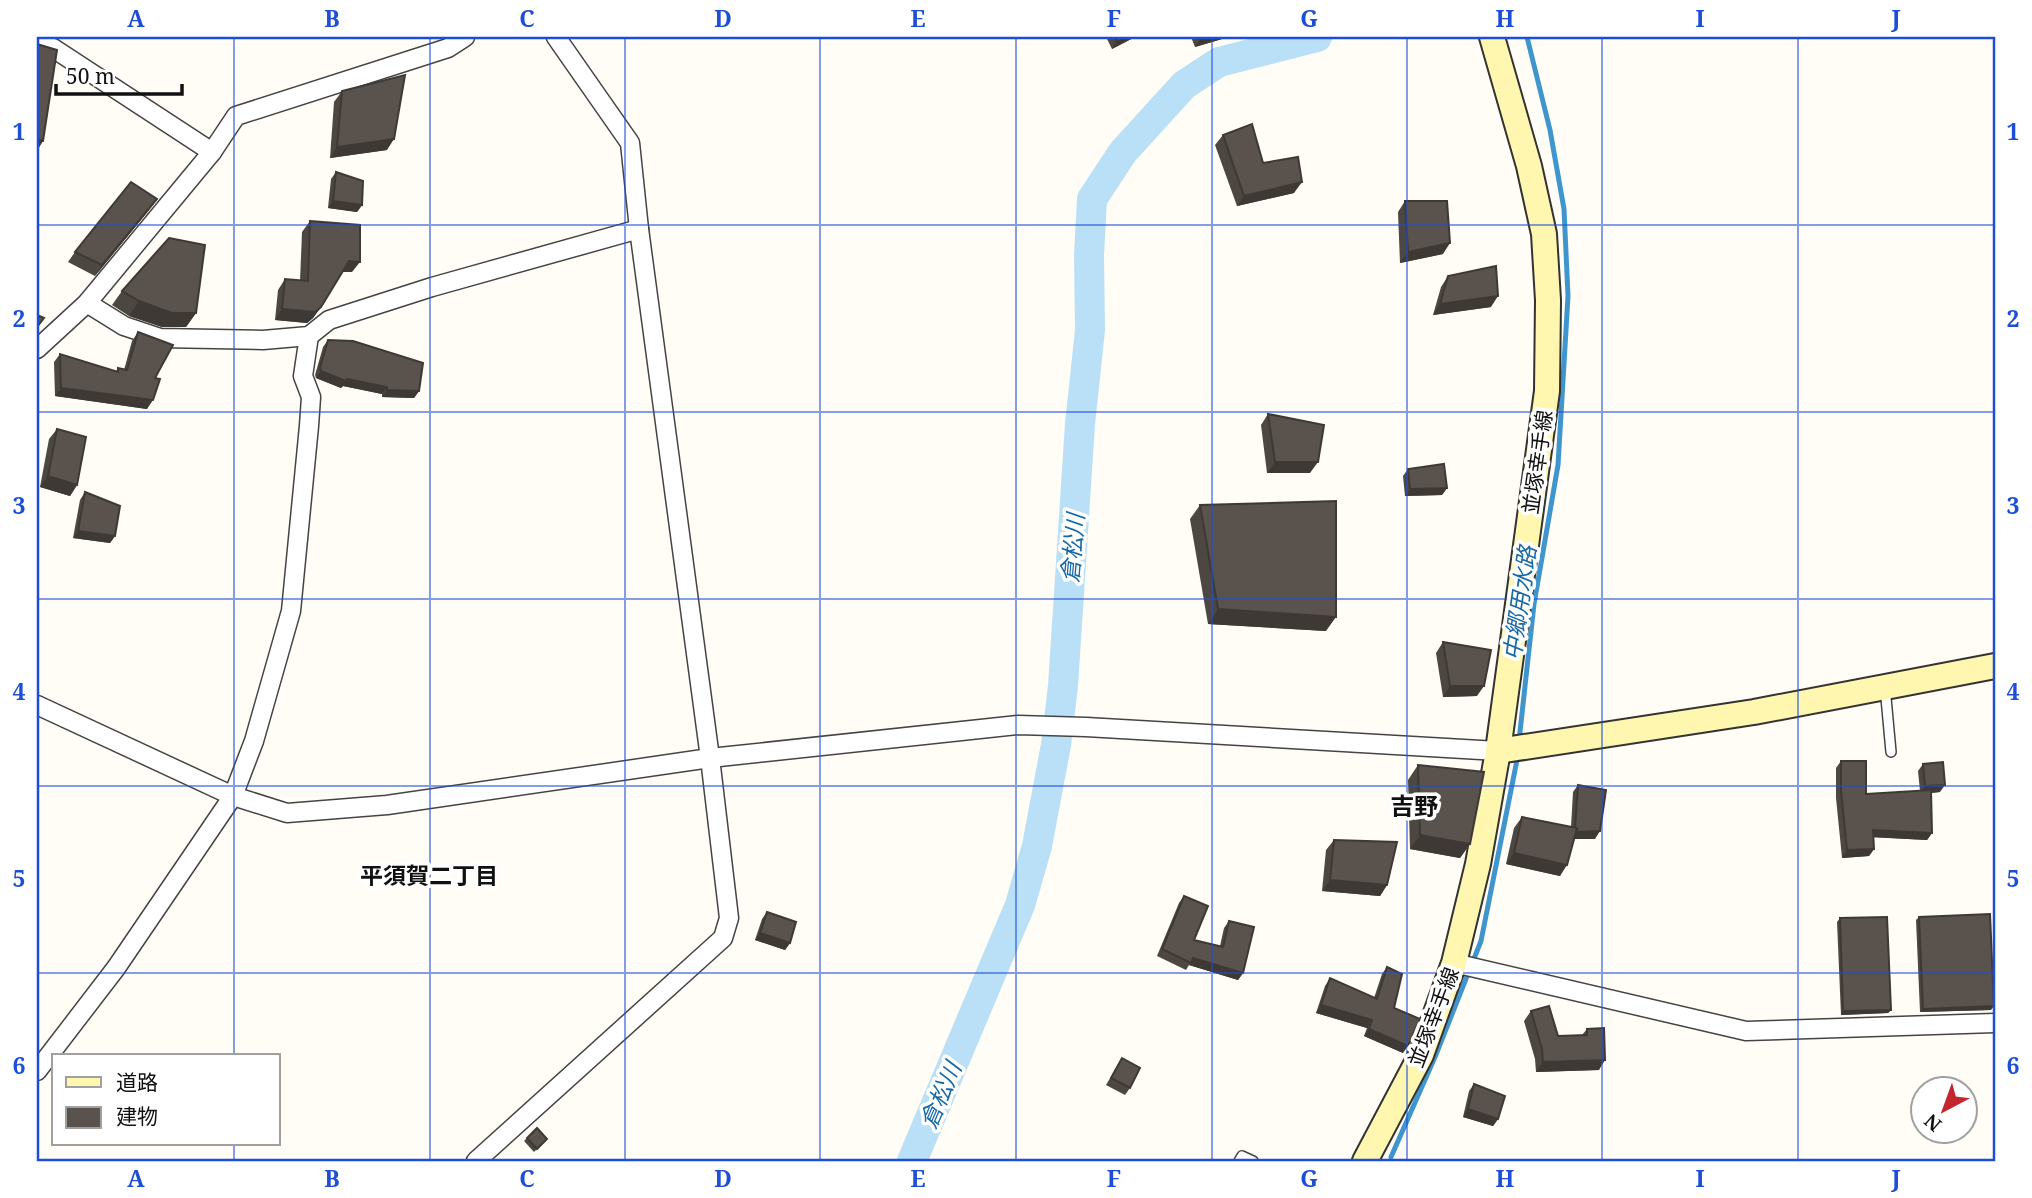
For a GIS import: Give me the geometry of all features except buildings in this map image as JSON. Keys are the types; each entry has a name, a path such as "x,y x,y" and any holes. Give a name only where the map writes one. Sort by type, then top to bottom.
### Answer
{"main road":[{"name":"並塚幸手線","path":"1365,1161 1421,1055 1454,963 1478,864 1498,751 1547,391 1548,300 1544,234 1529,166 1492,37"},
{"path":"1498,751 1754,712 1995,666"}],"street":[{"path":"37,349 87,303 212,152 236,116 447,48 465,37"},
{"path":"476,1161 723,938 729,918 630,143 556,37"},
{"path":"37,44 53,48 212,152"},
{"path":"87,303 124,326 160,338 263,340 309,336 329,320 419,291 639,229"},
{"path":"37,1071 116,968 233,796 254,741 291,611 311,397 303,376 309,336"},
{"path":"37,705 233,796 287,813 387,805 710,758 1018,725 1498,751"},
{"path":"1454,963 1746,1031 1995,1023"}],"lane":[{"path":"1885,687 1891,752"},
{"path":"1239,1161 1242,1156 1253,1161"}],"waterway":[{"name":"倉松川","path":"912,1161 1020,905 1037,846 1056,745 1063,686 1080,424 1090,330 1089,255 1092,199 1123,152 1184,85 1219,62 1317,37"},
{"name":"中郷用水路","path":"1519,741 1534,604 1558,465 1568,296 1564,209 1550,130 1527,37"},
{"name":"中郷用水路","path":"1391,1157 1435,1057 1481,941 1518,755"}],"district":[{"name":"吉野","path":"1414,805"},
{"name":"平須賀二丁目","path":"429,875"}]}
